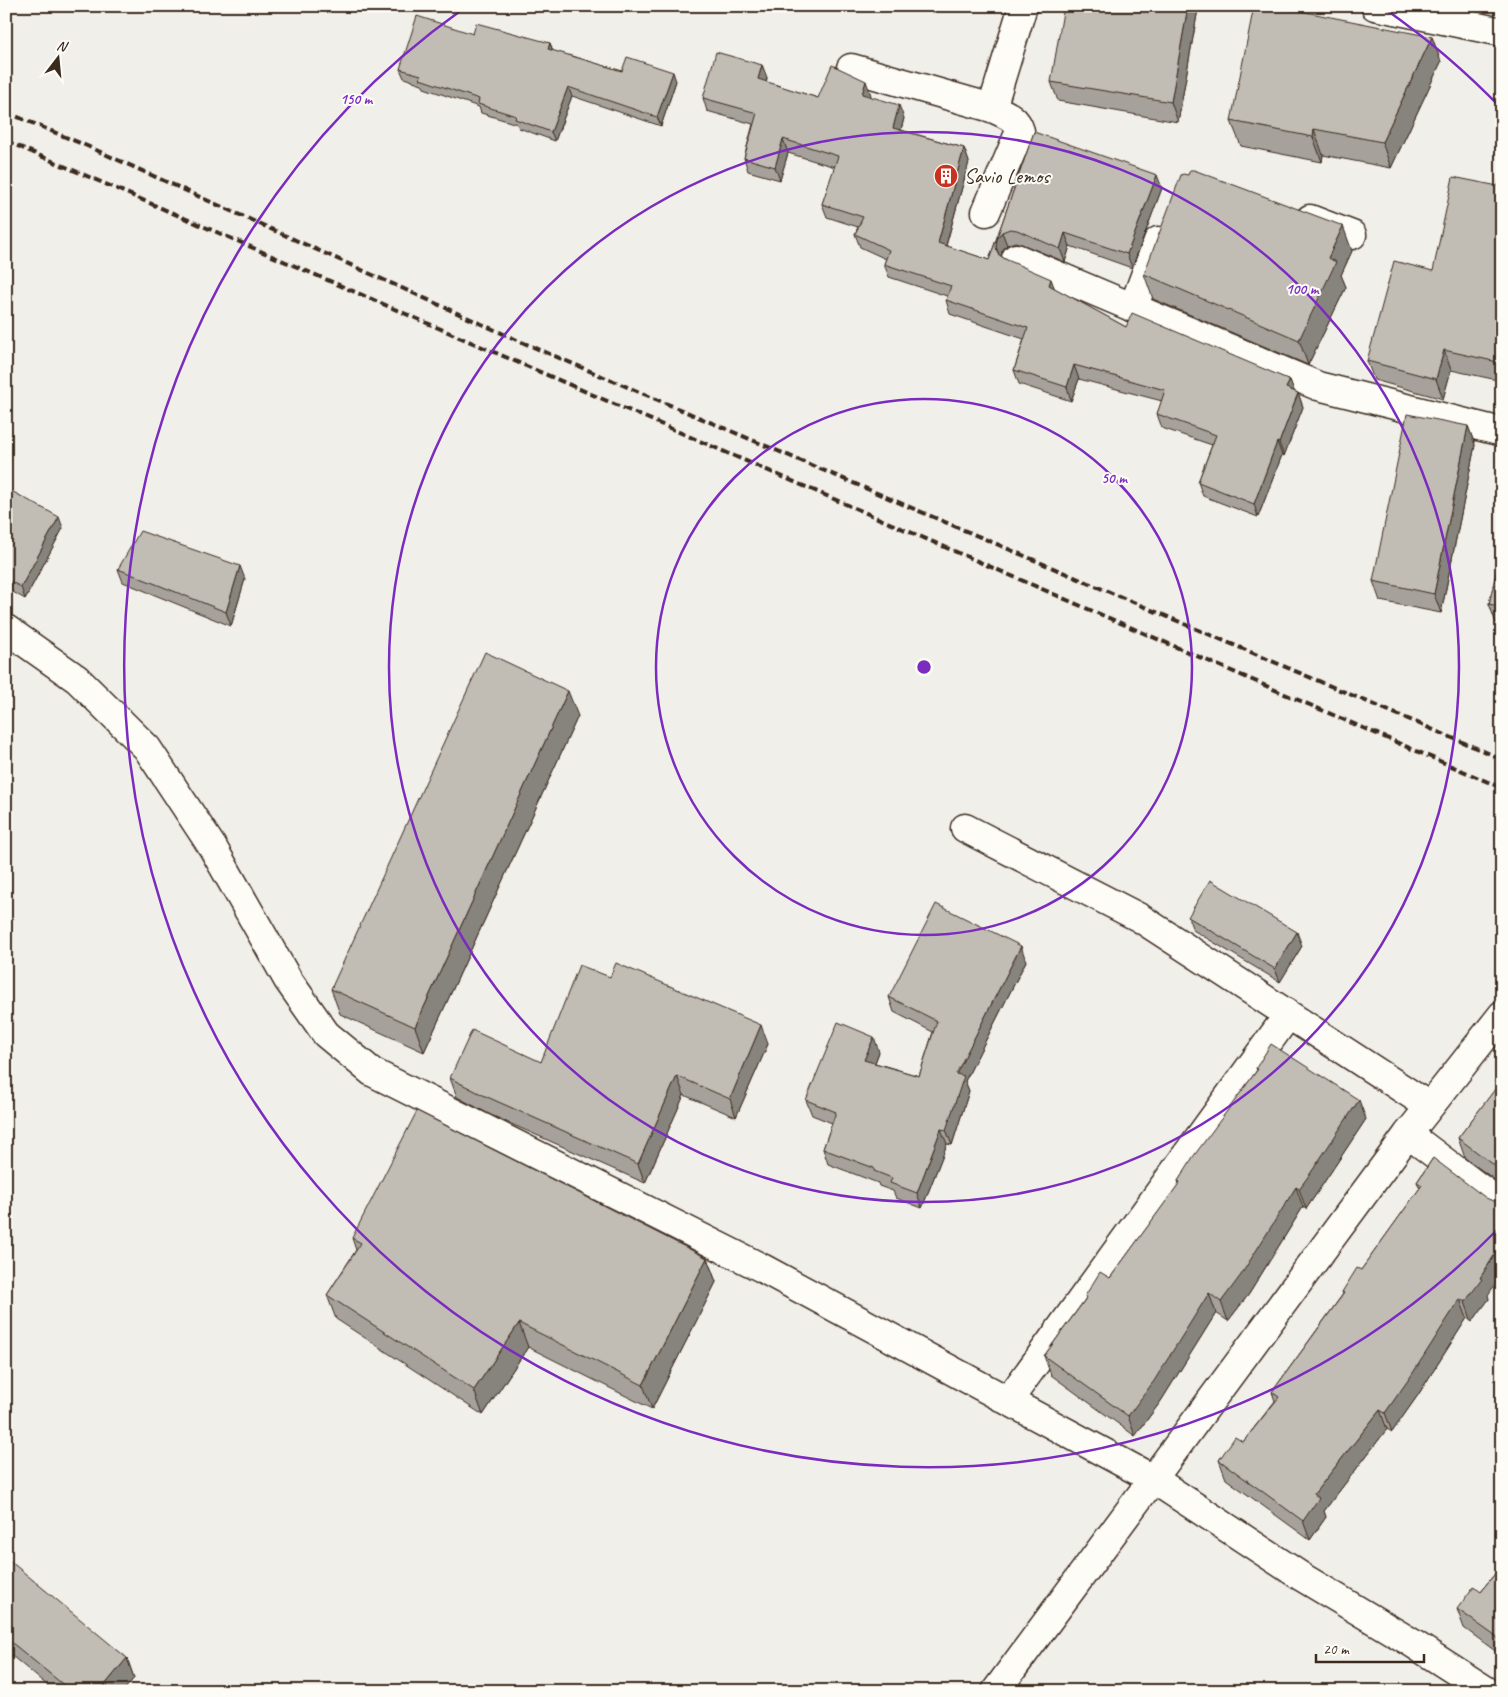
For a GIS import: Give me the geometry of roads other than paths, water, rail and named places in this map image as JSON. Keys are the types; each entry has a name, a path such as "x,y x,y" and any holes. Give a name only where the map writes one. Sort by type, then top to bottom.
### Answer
{"street":[{"path":"992,108 1023,6"},
{"path":"1375,6 1502,32"},
{"path":"851,68 992,108 1013,117 1020,131 986,212"},
{"path":"1288,211 1352,235"},
{"path":"1133,308 1167,218"},
{"path":"1016,258 1318,386 1502,432"},
{"path":"6,629 77,679 147,748 213,848 288,980 326,1034 372,1072 762,1268 1153,1479 1302,1578 1409,1641 1487,1691"},
{"path":"965,828 1140,918 1429,1106"},
{"path":"1008,1401 1288,1015"},
{"path":"996,1691 1408,1134 1502,1015"},
{"path":"1408,1134 1502,1205"}],"railway":[{"path":"6,112 87,146 517,340 1502,759"},
{"path":"6,141 1502,788"}],"place":[{"name":"Savio Lemos","path":"946,176"}]}
